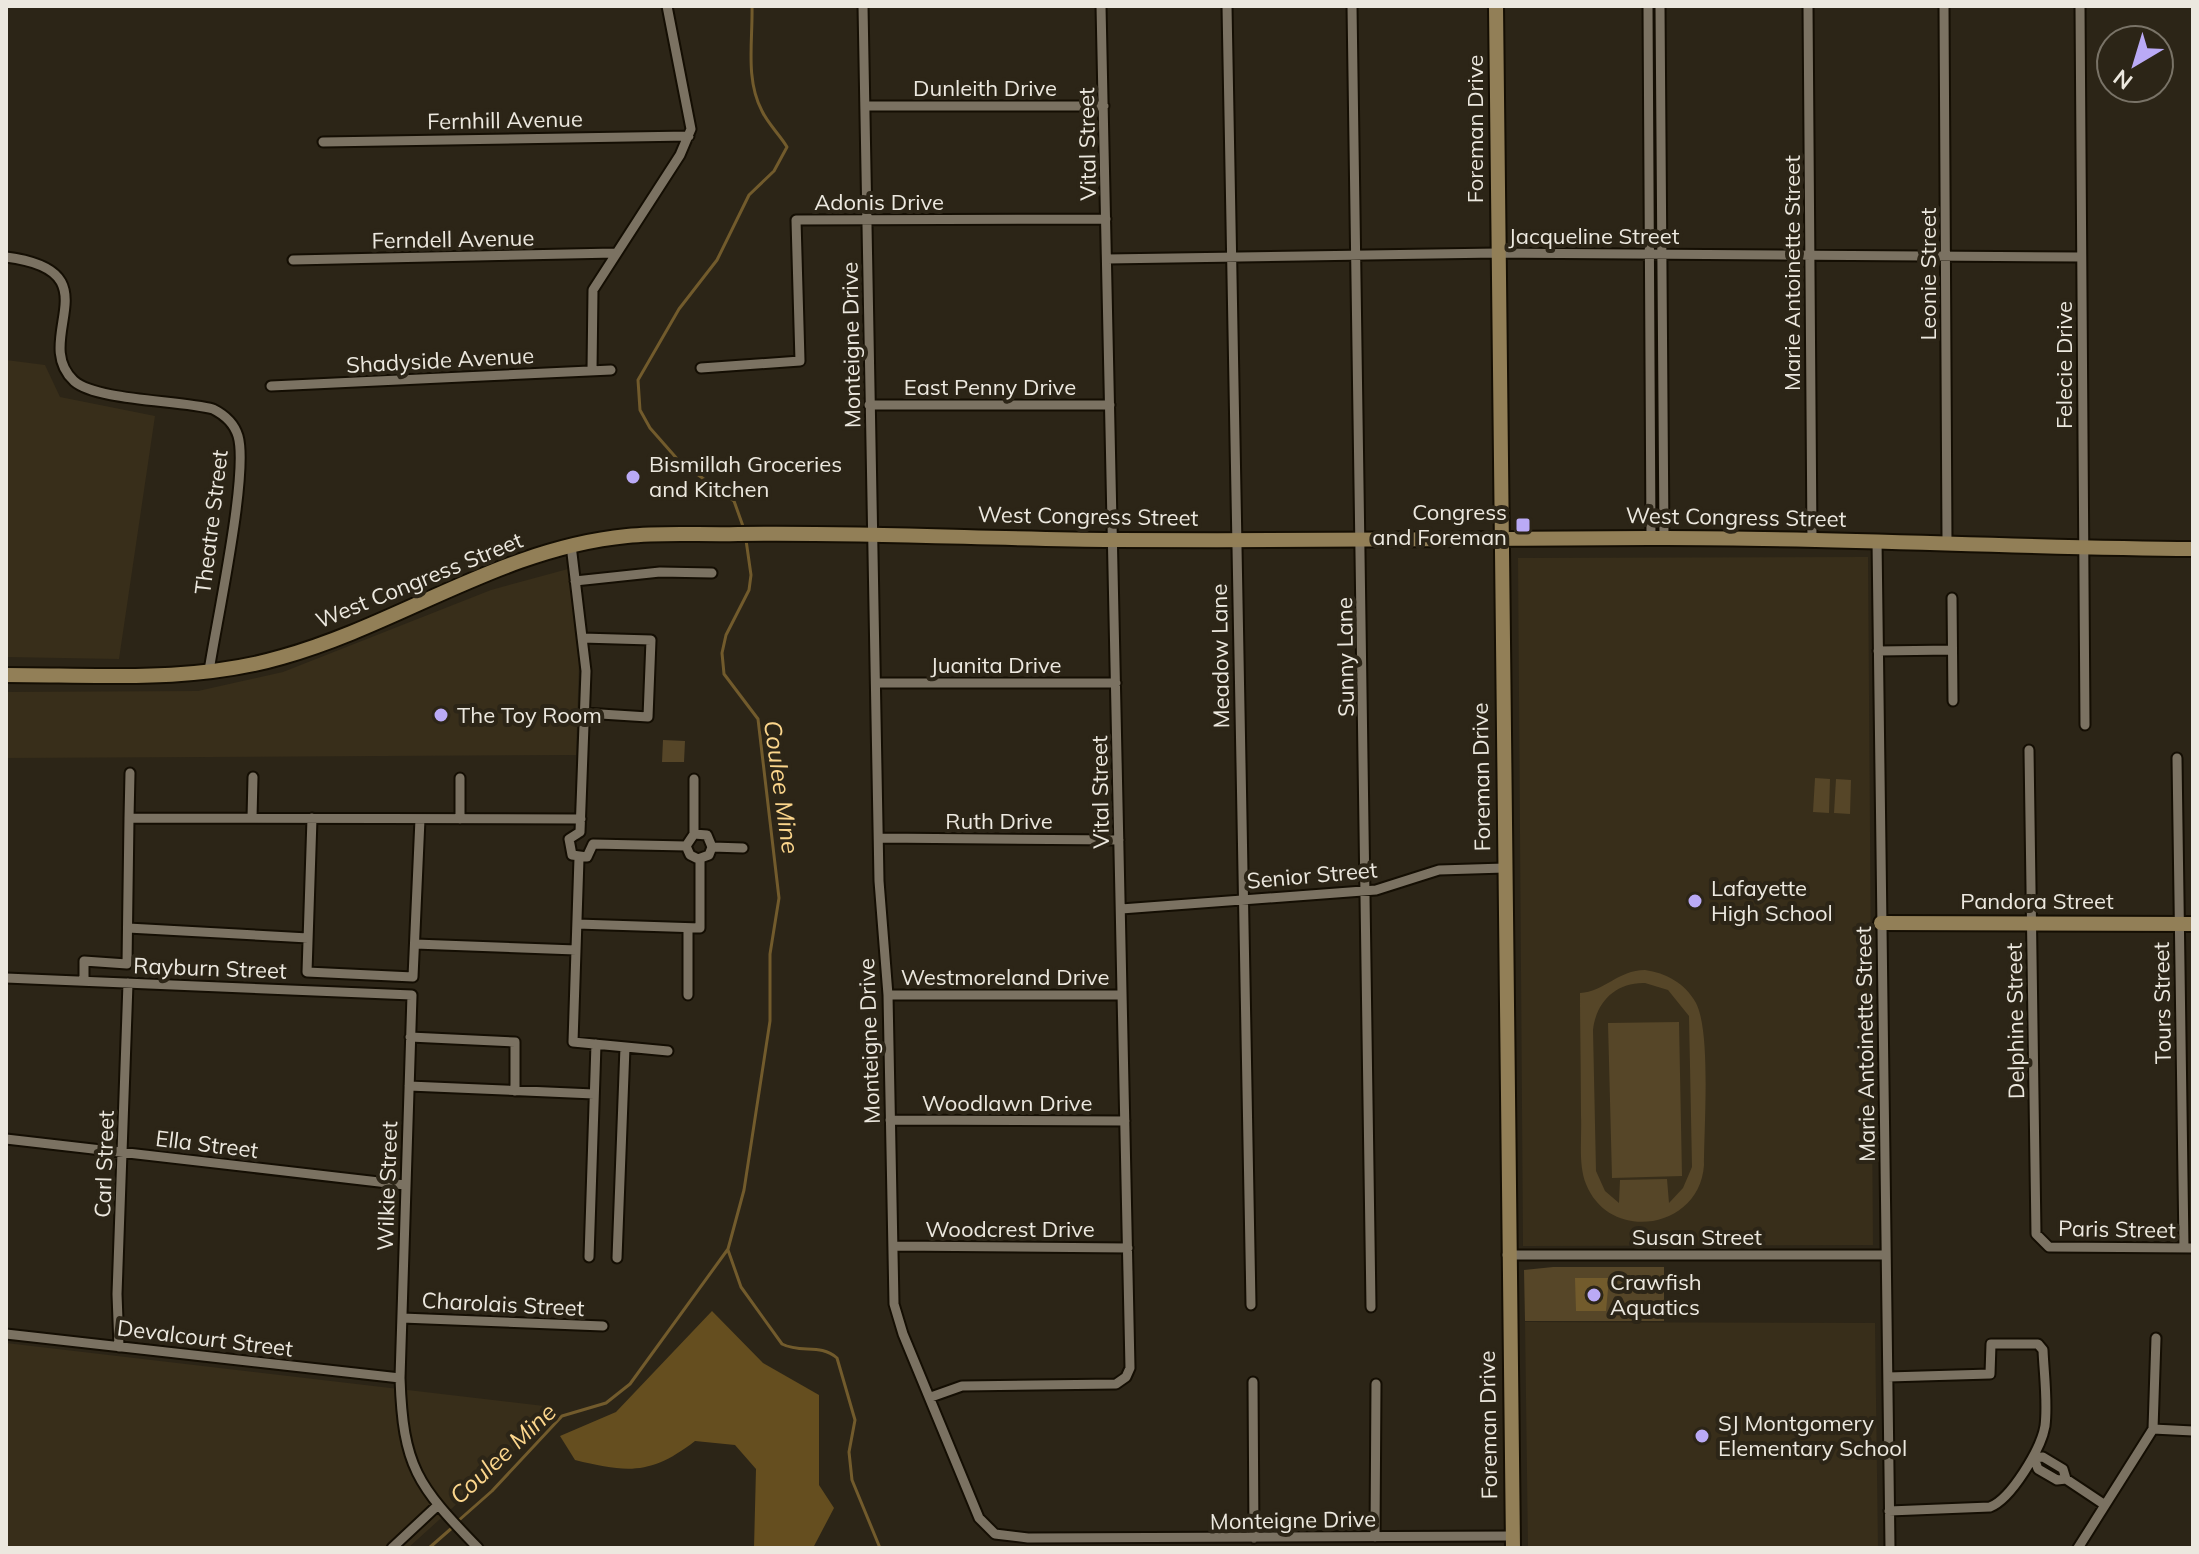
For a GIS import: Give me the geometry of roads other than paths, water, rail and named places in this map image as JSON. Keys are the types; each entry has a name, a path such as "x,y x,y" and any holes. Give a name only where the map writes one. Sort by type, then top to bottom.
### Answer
{"main road":[{"name":"Foreman Drive","path":"1496,6 1499,537 1512,1542"},
{"name":"West Congress Street","path":"6,675 209,671 262,663 311,648 490,571 571,545 625,536 873,534 1112,540 1658,538 1947,541 2084,548 2193,549"},
{"name":"Pandora Street","path":"1881,923 2186,924"}],"street":[{"path":"592,370 591,299 615,253 650,203 689,136 691,121 667,6"},
{"name":"Monteigne Drive","path":"863,6 879,838 888,995 897,1320 979,1518 995,1534 1028,1538 1375,1537 1512,1542"},
{"name":"Vital Street","path":"931,1397 962,1386 1122,1382 1130,1368 1101,6"},
{"name":"Meadow Lane","path":"1227,6 1251,1305"},
{"name":"Sunny Lane","path":"1352,6 1371,1307"},
{"path":"1648,6 1652,460 1658,538"},
{"path":"1658,538 1664,460 1660,6"},
{"name":"Marie Antoinette Street","path":"1808,6 1812,540"},
{"name":"Leonie Street","path":"1944,6 1947,541"},
{"name":"Felecie Drive","path":"2080,6 2085,725"},
{"path":"1648,35 1661,35"},
{"name":"Dunleith Drive","path":"865,106 1104,106"},
{"name":"Fernhill Avenue","path":"323,142 689,136"},
{"path":"1649,165 1661,165"},
{"name":"Adonis Drive","path":"701,368 800,361 796,220 1106,219"},
{"name":"Ferndell Avenue","path":"293,260 615,253"},
{"name":"Jacqueline Street","path":"1107,259 1497,253 2081,257"},
{"name":"Theatre Street","path":"6,257 37,262 58,278 65,298 60,352 65,368 74,381 97,392 213,409 228,419 236,431 240,447 238,485 209,671"},
{"path":"1651,356 1663,356"},
{"name":"Shadyside Avenue","path":"271,386 611,370"},
{"name":"East Penny Drive","path":"869,405 1110,405"},
{"path":"1652,429 1663,429"},
{"path":"1652,460 1664,460"},
{"name":"Marie Antoinette Street","path":"1877,540 1890,1548"},
{"path":"571,545 582,638 585,713 580,832"},
{"path":"575,581 660,572 712,573"},
{"path":"1952,598 1953,701"},
{"path":"582,638 651,640 648,717 585,713"},
{"path":"1878,651 1952,650"},
{"name":"Juanita Drive","path":"876,683 1116,683"},
{"name":"Delphine Street","path":"2029,750 2036,1234 2041,1243"},
{"name":"Tours Street","path":"2177,758 2186,924 2188,1248"},
{"path":"84,981 84,961 127,964 130,773"},
{"path":"252,818 253,777"},
{"path":"460,778 460,819"},
{"path":"686,846 694,834 694,779"},
{"path":"129,818 581,819"},
{"path":"306,990 312,818"},
{"path":"307,972 413,977 420,819"},
{"path":"580,832 588,835 593,844 590,854 579,858 572,855 567,843 572,835 580,832"},
{"path":"686,846 690,855 700,859 709,855 712,847 707,835 694,834"},
{"name":"Ruth Drive","path":"879,838 1119,840"},
{"path":"593,844 686,846"},
{"path":"712,847 743,848"},
{"path":"579,858 573,1042 668,1051"},
{"path":"577,924 700,928 700,859"},
{"name":"Senior Street","path":"1121,909 1366,891 1439,870 1505,868"},
{"path":"128,928 308,938"},
{"path":"688,928 688,995"},
{"path":"415,944 576,950"},
{"path":"367,974 367,993"},
{"name":"Rayburn Street","path":"6,978 412,995"},
{"name":"Carl Street","path":"119,1347 117,1294 128,983"},
{"name":"Wilkie Street","path":"412,995 400,1378 402,1431 413,1465 441,1510 478,1548"},
{"name":"Westmoreland Drive","path":"888,995 1122,995"},
{"path":"410,1037 515,1042 515,1091"},
{"path":"589,1257 596,1044"},
{"path":"617,1258 625,1047"},
{"path":"409,1086 594,1094"},
{"name":"Woodlawn Drive","path":"890,1120 1125,1121"},
{"name":"Ella Street","path":"6,1139 405,1185"},
{"name":"Paris Street","path":"2041,1243 2049,1247 2188,1248"},
{"name":"Woodcrest Drive","path":"893,1246 1128,1248"},
{"name":"Susan Street","path":"1507,1255 1886,1255"},
{"name":"Charolais Street","path":"402,1318 603,1326"},
{"name":"Devalcourt Street","path":"6,1334 400,1378"},
{"path":"2078,1548 2153,1429 2156,1338"},
{"path":"1888,1377 1990,1374 1991,1344 2038,1344 2043,1350 2045,1425 2032,1458 2003,1502 1990,1507 1889,1511"},
{"path":"1253,1382 1254,1538"},
{"path":"1375,1537 1376,1384"},
{"path":"2153,1429 2193,1431"},
{"path":"2032,1458 2043,1457 2063,1469 2066,1479 2105,1505"},
{"path":"392,1548 441,1510"}],"waterway":[{"name":"Coulee Mine","path":"744,529 734,501 679,461 650,428 640,410 638,380 679,309 717,260 749,195 774,171 787,147 765,116 753,86 752,6"},
{"name":"Coulee Mine","path":"458,1521 492,1491 562,1416 606,1403 630,1384 728,1249 744,1190 770,1021 770,954 779,898 758,719 724,674 722,653 726,635 749,590 751,575 746,540"},
{"name":"Coulee Mine","path":"728,1250 741,1287 782,1344 824,1351 837,1358 855,1420 849,1452 852,1480 880,1548"},
{"name":"Coulee Mine","path":"429,1548 453,1527"}],"place":[{"name":"Bismillah Groceries and Kitchen","path":"633,477"},
{"name":"Congress and Foreman","path":"1523,525"},
{"name":"The Toy Room","path":"441,715"},
{"name":"Lafayette High School","path":"1695,901"},
{"name":"Crawfish Aquatics","path":"1594,1295"},
{"name":"SJ Montgomery Elementary School","path":"1702,1436"}]}
